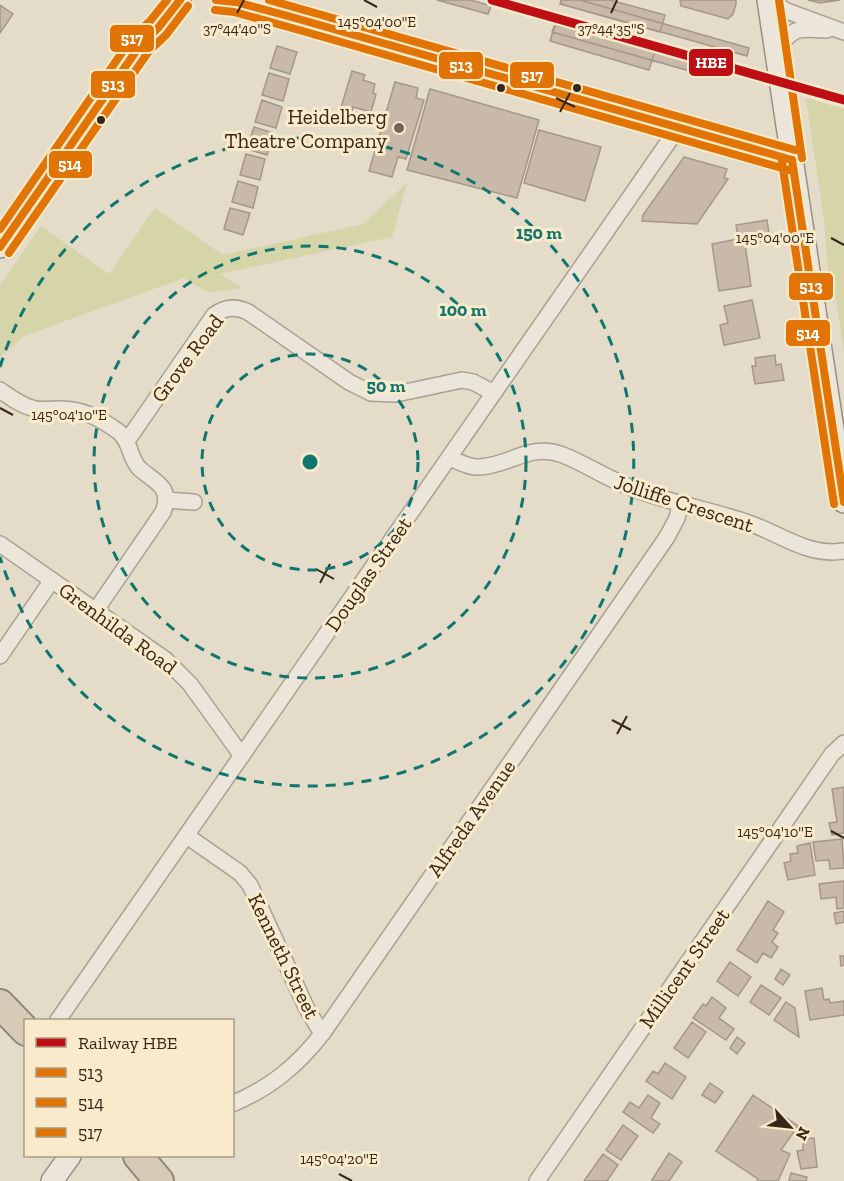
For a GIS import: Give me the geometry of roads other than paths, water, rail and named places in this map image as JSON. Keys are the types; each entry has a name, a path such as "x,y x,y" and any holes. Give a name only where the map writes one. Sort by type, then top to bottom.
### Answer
{"highway":[{"path":"0,1004 24,1029"},
{"path":"140,1157 159,1181"}],"street":[{"path":"0,247 141,44 158,28 174,0"},
{"path":"768,0 787,11 842,31"},
{"path":"768,0 844,502"},
{"path":"228,1 792,160"},
{"path":"776,49 787,36 799,28 842,31"},
{"name":"Douglas Street","path":"59,1019 678,128"},
{"name":"Grove Road","path":"127,441 214,315 232,308 248,312 349,382 371,393 396,394 452,383 490,398"},
{"path":"0,390 24,406 73,409 86,412 109,425 127,441 137,466 163,488 166,500 160,517 96,610"},
{"name":"Jolliffe Crescent","path":"454,452 476,467 531,452 555,453 616,482 680,505 746,522 814,551 832,553 844,551"},
{"path":"166,500 194,502"},
{"name":"Alfreda Avenue","path":"234,1103 252,1096 283,1076 322,1034 667,537 677,518 680,505"},
{"name":"Grenhilda Road","path":"0,544 175,668 190,684 242,756"},
{"path":"0,656 52,580"},
{"name":"Millicent Street","path":"542,1179 844,743"},
{"name":"Kenneth Street","path":"187,836 240,873 250,885 306,1007 322,1034"},
{"path":"52,1181 69,1157"}],"rail line":[{"name":"HBE","path":"492,0 844,100"}],"place":[{"name":"Heidelberg Theatre Company","path":"399,128"}]}
